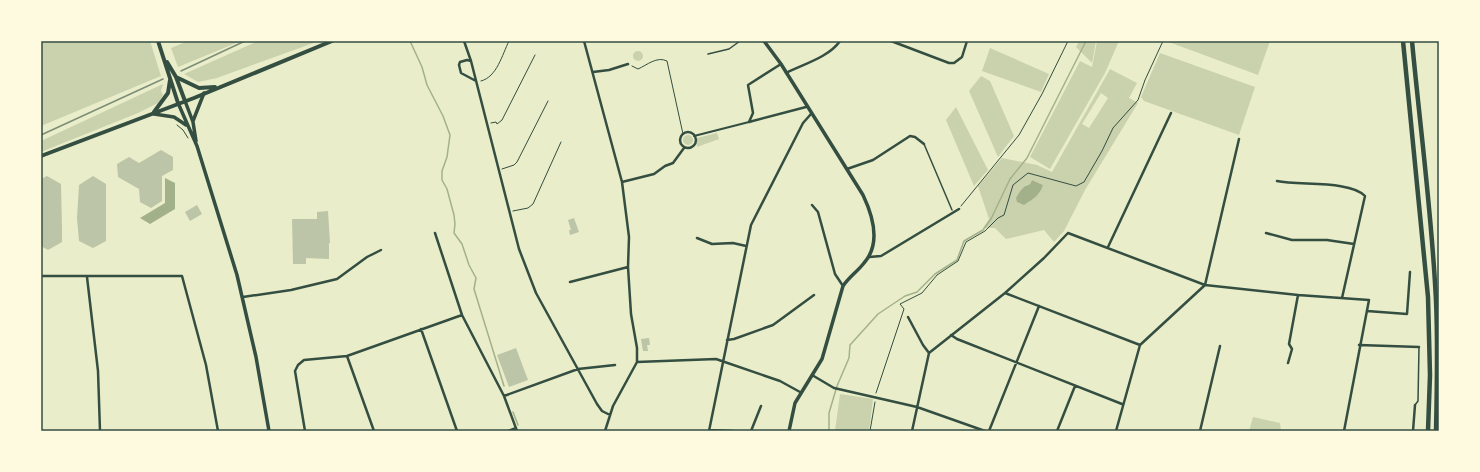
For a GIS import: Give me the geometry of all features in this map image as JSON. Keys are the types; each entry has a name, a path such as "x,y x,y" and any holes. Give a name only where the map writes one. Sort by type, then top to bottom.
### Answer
{"highway":[{"path":"1403,41 1428,297 1430,375 1428,431"},
{"path":"1412,41 1430,218 1436,301 1438,374 1436,431"}],"main road":[{"path":"158,41 178,103"},
{"path":"41,156 185,101 332,41"},
{"path":"163,54 176,77 185,101"},
{"path":"176,77 199,88 219,87"},
{"path":"152,114 168,94 170,78"}],"street":[{"path":"464,41 488,123 498,170 519,249 534,291 597,404 602,411 610,416"},
{"path":"584,41 622,182 629,237 628,267 631,314 637,348 636,362 610,416 605,431"},
{"path":"764,41 781,64 806,107 863,195 871,215 874,245 869,257 849,277 843,286 822,359 800,392 793,411 789,431"},
{"path":"786,73 826,54 836,47 840,41"},
{"path":"891,41 949,63 954,63 962,57 967,41"},
{"path":"471,62 463,60 459,65 459,69 464,76 476,81"},
{"path":"593,72 609,70 628,64"},
{"path":"749,122 753,113 748,85 781,64"},
{"path":"192,122 205,93"},
{"path":"185,101 192,122 197,146 243,297 269,431"},
{"path":"178,103 197,146"},
{"path":"694,136 806,107"},
{"path":"1108,247 1171,113"},
{"path":"152,114 174,117 188,127"},
{"path":"733,431 709,430 751,225 803,123 811,114"},
{"path":"690,133 694,136 696,142 689,149 684,148 680,142 683,134 690,133"},
{"path":"847,169 873,160 910,136 924,144"},
{"path":"1116,431 1122,404 1140,345 1205,285 1239,138"},
{"path":"622,182 654,174 665,166 673,164 684,148"},
{"path":"1277,181 1296,184 1331,185 1352,190 1364,195 1366,199 1342,298"},
{"path":"812,204 818,212 835,274 843,286"},
{"path":"869,257 881,256 958,209"},
{"path":"912,431 929,353 1005,293 1044,258 1068,232 1205,285 1298,295 1369,300 1359,345 1344,431"},
{"path":"435,233 462,315 504,396 516,430 508,431"},
{"path":"1266,233 1292,240 1327,240 1354,244"},
{"path":"697,238 712,244 733,243 746,246"},
{"path":"243,297 307,287 337,279 367,257 382,250"},
{"path":"570,282 628,267"},
{"path":"1367,311 1407,314 1410,272"},
{"path":"41,276 182,276 206,365 218,431"},
{"path":"87,277 98,371 100,431"},
{"path":"1005,293 1140,345"},
{"path":"727,340 734,339 773,325 814,294"},
{"path":"1288,363 1292,349 1289,344 1298,295"},
{"path":"989,431 1039,306"},
{"path":"305,431 295,371 298,365 304,360 347,356 462,315"},
{"path":"908,317 929,353"},
{"path":"422,329 457,431"},
{"path":"951,335 957,340 1122,404"},
{"path":"1359,345 1419,347"},
{"path":"1200,431 1220,346"},
{"path":"347,356 374,431"},
{"path":"636,362 710,358 724,361 780,381 800,392"},
{"path":"504,396 578,369 614,365"},
{"path":"812,375 834,388 917,407 985,431"},
{"path":"1057,431 1075,386"},
{"path":"1413,431 1415,405"},
{"path":"751,431 760,406"}],"lane":[{"path":"708,54 728,49 740,41"},
{"path":"924,144 952,210"},
{"path":"1415,405 1418,401 1419,347"}],"path":[{"path":"476,81 487,79 493,74 509,41"},
{"path":"958,209 1019,135 1042,94 1068,41"},
{"path":"870,431 875,398 904,309 900,304 922,292 937,275 958,261 966,242 985,232 998,218 1004,215 1013,185 1028,173 1076,186 1084,182 1113,128 1138,100 1163,41"},
{"path":"488,123 496,122 496,124 502,120 535,55"},
{"path":"628,64 638,69 656,60 662,59 667,61 683,134"},
{"path":"498,170 516,164 548,101"},
{"path":"173,122 183,130 189,141"},
{"path":"509,212 531,206 560,142"}],"shaded area":[{"path":"41,41 150,41 161,76 41,126"},
{"path":"188,41 241,41 178,67 171,48"},
{"path":"258,41 319,41 217,78 198,82 184,74"},
{"path":"1079,41 1096,41 1092,63 1076,47"},
{"path":"1097,41 1119,41 1105,73 1050,169 1030,157 1080,61 1092,67"},
{"path":"1166,41 1270,41 1258,75"},
{"path":"990,48 1049,74 1041,92 982,71"},
{"path":"638,51 643,56 638,61 633,56"},
{"path":"1160,53 1255,87 1239,135 1144,101 1141,97"},
{"path":"1110,69 1137,83 1129,98 1138,103 1085,190 1064,231 1054,242 1044,230 1006,239 995,228 983,228 989,219 978,186 1002,158 1037,165 1052,172","holes":["1101,93 1108,98 1089,128 1082,124","1032,180 1043,185 1028,203 1026,185 1030,184"]},
{"path":"981,76 990,81 1014,136 998,157 969,91"},
{"path":"163,84 161,91 163,95 158,103 138,113 41,152 41,141"},
{"path":"956,107 988,170 974,186 946,120"},
{"path":"717,133 719,139 697,147 697,138"},
{"path":"686,135 690,135 693,140 690,145 686,145 683,142 683,138"},
{"path":"165,178 175,183 175,209 150,224 140,218 165,203"},
{"path":"1032,180 1043,185 1040,192 1024,205 1017,202 1016,198 1019,193 1024,187 1030,184"},
{"path":"840,394 873,399 869,431 835,431"},
{"path":"1253,417 1280,423 1281,431 1249,431"}],"building":[{"path":"161,150 173,157 173,170 162,176 162,201 151,208 140,202 139,189 118,177 117,164 129,157 139,163"},
{"path":"47,176 61,184 62,229 62,242 48,250 41,246 41,179"},
{"path":"93,176 106,184 106,241 93,248 79,241 77,218 79,185"},
{"path":"197,205 202,214 190,221 185,212"},
{"path":"328,211 330,243 329,259 306,258 306,264 293,264 292,219 317,219 317,212"},
{"path":"574,218 579,232 570,235 569,230 571,230 568,220"},
{"path":"649,338 650,345 647,345 648,351 643,351 641,339"},
{"path":"516,348 528,380 509,387 497,355"}],"waterway":[{"path":"410,41 422,67 427,85 443,116 450,135 447,157 442,171 442,180 447,189 454,215 454,233 462,244 469,265 476,278 474,289 504,386"},
{"path":"829,431 829,413 837,386 849,358 850,345 878,314 905,296 917,292 935,274 957,260 964,241 983,230 991,219 1010,179 1027,158 1086,41"},
{"path":"513,412 518,425"}],"railway":[{"path":"181,71 245,41"},
{"path":"41,135 163,79"}]}
